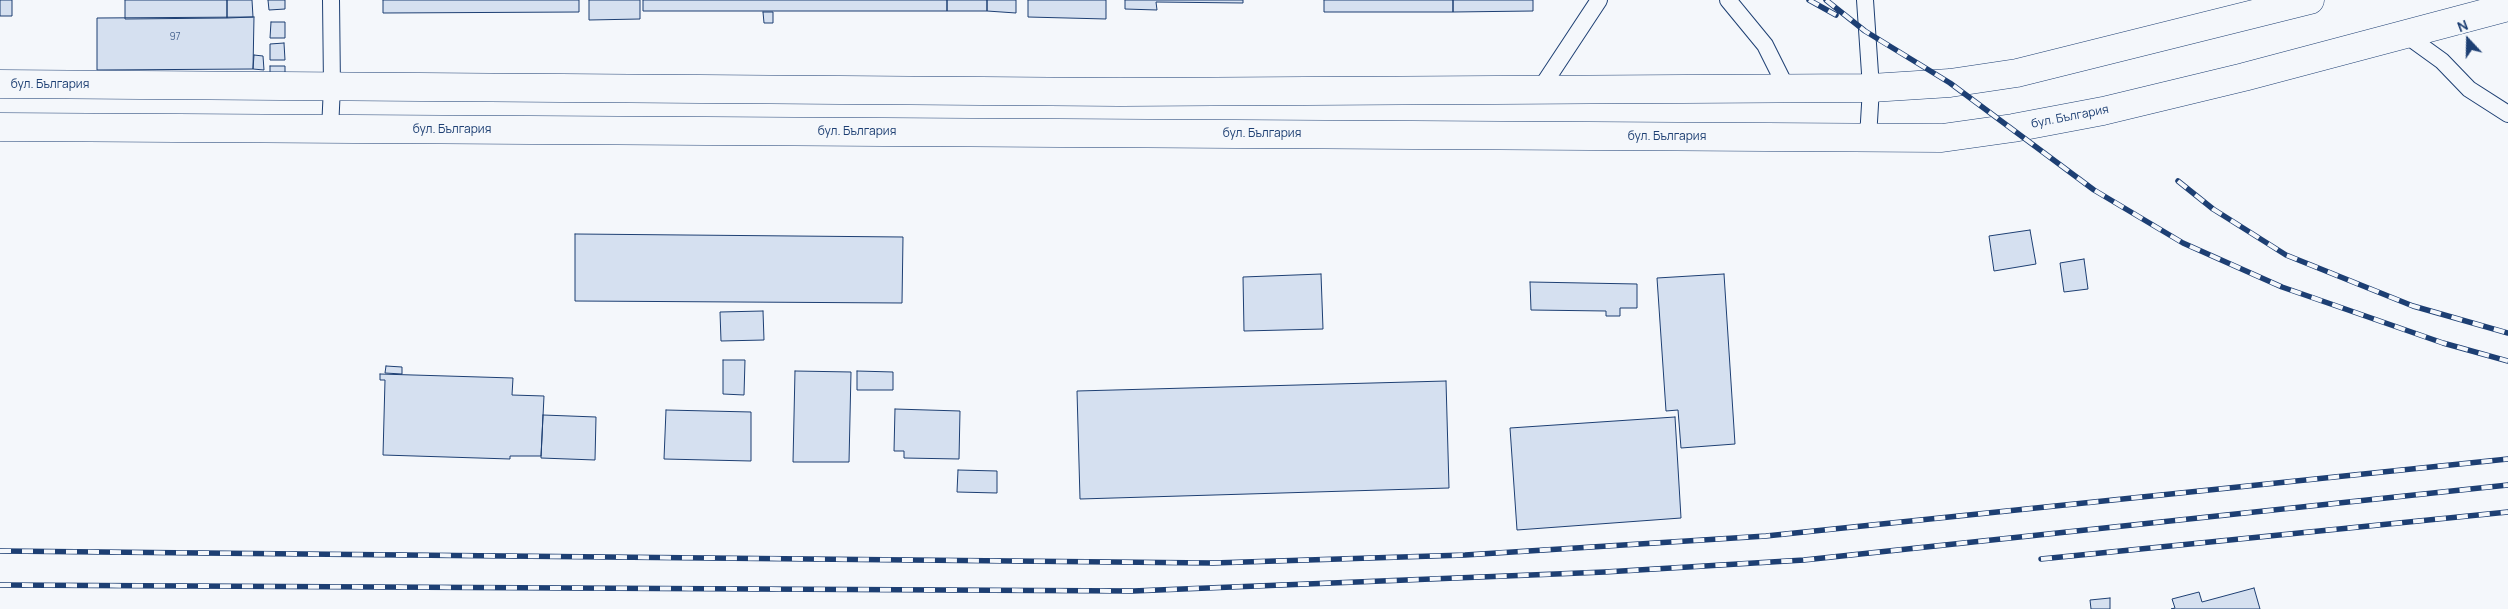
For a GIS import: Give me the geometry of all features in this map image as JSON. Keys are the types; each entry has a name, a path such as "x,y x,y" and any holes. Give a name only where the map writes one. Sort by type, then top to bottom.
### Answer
{"street":[{"name":"бул. България","path":"0,84 1014,91 1871,88 1950,83 2017,73 2310,0"},
{"name":"бул. България","path":"0,127 1942,138 2094,113 2244,77 2508,7"},
{"path":"1014,91 1014,133"}],"lane":[{"path":"330,130 332,86 331,0"},
{"path":"1541,88 1598,0"},
{"path":"1728,0 1765,45 1786,87"},
{"path":"1865,0 1871,88 1868,138"},
{"path":"2406,35 2442,61 2469,89 2508,114"}],"building":[{"path":"0,0 12,0 12,16 0,16"},
{"path":"125,0 227,0 227,18 125,19"},
{"path":"227,0 252,0 253,17 227,18"},
{"path":"268,0 285,0 285,9 269,10"},
{"path":"383,0 579,0 579,12 383,13"},
{"path":"589,0 640,0 640,19 589,20"},
{"path":"643,0 947,0 947,11 643,11"},
{"path":"947,0 987,0 987,11 947,11"},
{"path":"987,0 1016,0 1016,13 987,11"},
{"path":"1028,0 1106,0 1106,19 1028,17"},
{"path":"1125,0 1243,0 1243,3 1156,2 1157,10 1125,9"},
{"path":"1324,0 1453,0 1453,12 1324,12"},
{"path":"1453,0 1533,0 1533,11 1453,12"},
{"path":"763,12 773,12 773,23 764,23"},
{"path":"254,17 253,69 97,70 97,18"},
{"path":"271,22 285,22 285,38 270,38"},
{"path":"284,43 285,60 270,60 270,44"},
{"path":"254,55 263,56 264,70 253,69"},
{"path":"270,66 285,66 285,81 270,81"},
{"path":"2030,230 2036,264 1994,271 1989,236"},
{"path":"575,234 903,237 902,303 575,301"},
{"path":"2084,259 2088,289 2064,292 2060,263"},
{"path":"1321,274 1323,329 1244,331 1243,277"},
{"path":"1724,274 1735,444 1681,448 1678,410 1666,411 1657,278"},
{"path":"1530,282 1637,284 1637,308 1620,308 1620,316 1606,316 1606,311 1531,310"},
{"path":"763,311 764,340 721,341 720,312"},
{"path":"723,360 745,360 744,395 723,394"},
{"path":"386,366 402,367 402,374 385,373"},
{"path":"795,371 851,372 849,462 793,462"},
{"path":"857,371 893,372 893,390 857,390"},
{"path":"380,374 513,378 512,395 544,396 541,456 510,456 510,459 383,455 385,380 380,380"},
{"path":"1446,381 1449,488 1080,499 1077,391"},
{"path":"895,409 960,411 959,459 904,458 904,451 894,451"},
{"path":"666,410 751,412 751,461 664,459"},
{"path":"543,415 596,417 595,460 541,458"},
{"path":"1675,417 1681,518 1517,530 1510,428"},
{"path":"958,470 997,471 997,493 957,492"},
{"path":"2254,588 2260,609 2171,609 2175,608 2172,599 2199,592 2202,602"},
{"path":"2110,598 2110,609 2091,609 2090,600"}],"railway":[{"path":"1809,0 1836,15"},
{"path":"1826,0 1865,31 1950,83 2094,190 2183,243 2282,287 2443,343 2508,361"},
{"path":"2178,181 2213,209 2286,255 2413,306 2508,333"},
{"path":"0,551 1213,563 1465,555 1766,536 2508,459"},
{"path":"0,585 1133,591 1605,572 1804,560 2508,485"},
{"path":"2041,559 2508,512"}]}
